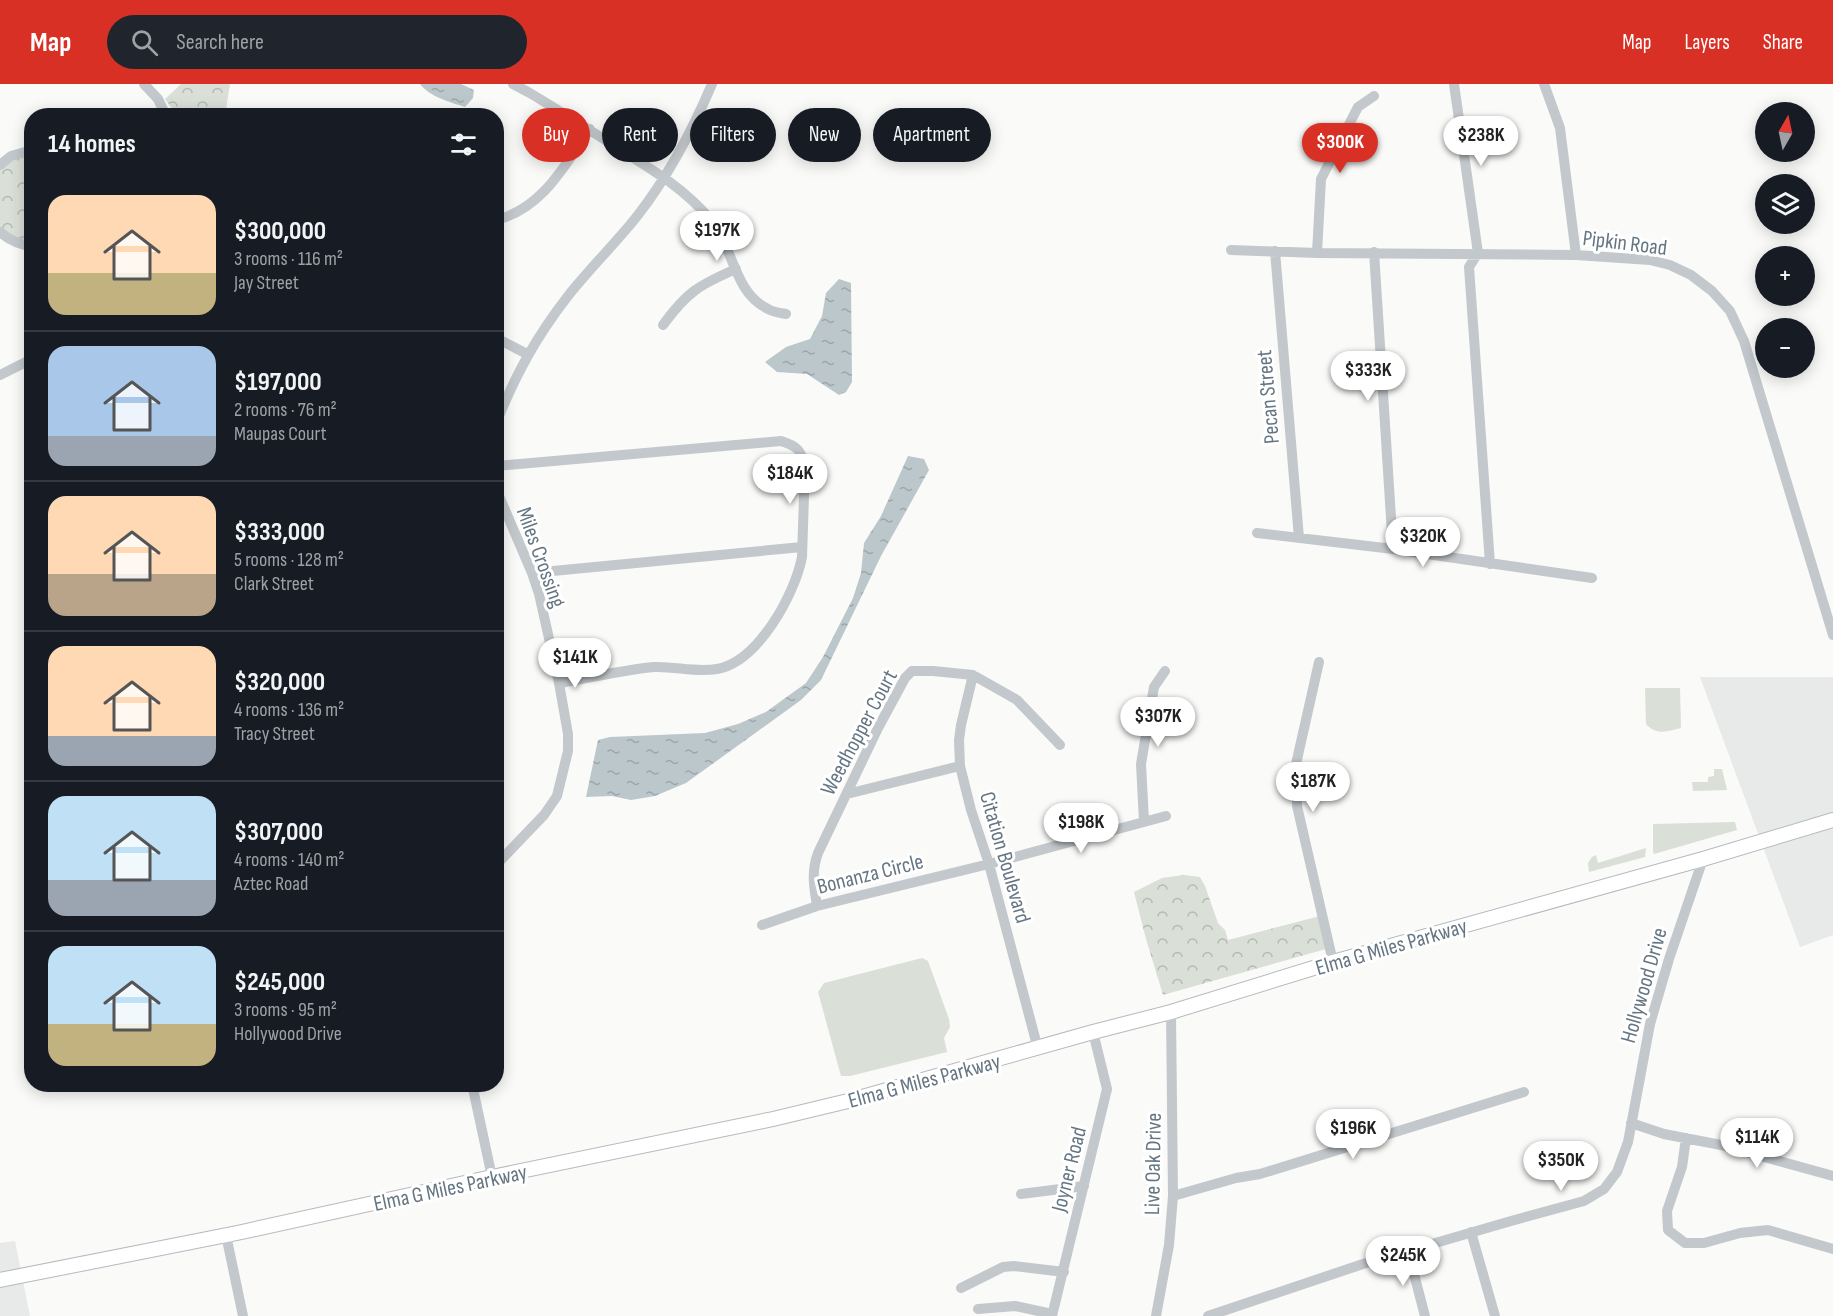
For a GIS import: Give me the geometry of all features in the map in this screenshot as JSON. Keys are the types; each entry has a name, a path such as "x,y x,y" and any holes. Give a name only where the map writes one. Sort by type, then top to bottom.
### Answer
{"main road":[{"name":"Elma G Miles Parkway","path":"0,1280 226,1235 794,1114 1171,1012 1333,962 1703,860 1833,820"}],"street":[{"path":"144,84 158,99 162,108"},
{"path":"513,84 555,108"},
{"path":"504,403 527,354 550,320 637,216 665,177 695,125 712,84"},
{"path":"1454,84 1478,253 1469,267 1490,564"},
{"path":"1544,84 1560,128 1576,255"},
{"path":"1317,252 1321,179 1358,107 1374,96"},
{"path":"590,129 665,177 690,196 712,221 742,285 753,299 768,309 786,314"},
{"path":"0,165 11,156 24,152"},
{"path":"504,218 533,203 552,183 567,162"},
{"path":"0,232 10,240 24,245"},
{"name":"Pipkin Road","path":"1231,250 1576,255 1650,260 1670,265 1691,275 1712,291 1730,311 1744,341 1832,630"},
{"name":"Pecan Street","path":"1275,252 1299,538"},
{"path":"1374,252 1393,549"},
{"path":"663,325 686,297 704,284 736,269"},
{"path":"504,342 527,354"},
{"path":"0,375 24,363"},
{"path":"504,465 781,441 794,445 803,455 805,466 800,567 782,608 754,647 738,661 720,669 703,671 659,667 642,668 559,683"},
{"name":"Miles Crossing","path":"504,508 539,594 568,734 568,751 557,796 544,815 504,857"},
{"path":"1257,533 1393,549 1592,578"},
{"path":"532,573 802,547"},
{"path":"1319,662 1296,764 1297,806 1333,962"},
{"name":"Weedhopper Court","path":"817,906 813,878 818,853 878,728 905,678 912,671 973,675 1017,700 1060,745"},
{"path":"1144,822 1141,764 1154,687 1165,671"},
{"name":"Citation Boulevard","path":"973,675 961,725 960,766 971,810 989,864 1038,1049"},
{"path":"847,794 960,766"},
{"name":"Bonanza Circle","path":"762,925 817,906 989,864 1166,816"},
{"name":"Hollywood Drive","path":"1208,1316 1408,1251 1584,1201 1604,1189 1617,1172 1628,1142 1650,1024 1669,959 1703,860"},
{"name":"Live Oak Drive","path":"1156,1316 1169,1245 1173,1196 1171,1012"},
{"name":"Joyner Road","path":"1052,1315 1107,1089 1093,1032"},
{"path":"474,1092 492,1177"},
{"path":"1173,1196 1236,1178 1260,1174 1524,1092"},
{"path":"1631,1123 1664,1134 1721,1145 1833,1176"},
{"path":"1686,1138 1682,1167 1667,1211 1668,1230 1685,1243 1704,1243 1740,1233 1768,1230 1833,1249"},
{"path":"1021,1194 1084,1186"},
{"path":"1471,1232 1495,1316"},
{"path":"226,1235 243,1316"},
{"path":"1408,1251 1425,1316"},
{"path":"961,1288 1003,1266 1064,1272"},
{"path":"978,1309 1015,1306 1052,1315"}],"shaded area":[{"path":"1700,677 1833,677 1833,935 1800,947"},
{"path":"15,1241 30,1316 0,1316 0,1243"}],"green space":[{"path":"181,84 230,84 226,108 172,108 165,99"},
{"path":"24,156 24,240 0,227 0,169 10,160"},
{"path":"1645,688 1680,688 1681,728 1658,731 1646,724"},
{"path":"1714,769 1722,769 1727,790 1693,791 1692,782 1708,782 1708,777 1714,776"},
{"path":"1735,822 1737,830 1654,854 1653,852 1653,824"},
{"path":"1646,848 1645,857 1589,872 1588,863 1596,855 1598,863"},
{"path":"1184,875 1200,877 1218,923 1225,930 1228,940 1320,916 1326,949 1163,995 1134,892 1162,878"},
{"path":"922,958 928,961 949,1019 950,1027 944,1038 947,1052 850,1076 841,1076 818,992 824,983"}],"water":[{"path":"420,84 461,84 474,90 473,98 465,107 435,96"},
{"path":"839,279 851,283 852,382 846,392 839,395 807,374 777,372 765,362 786,347 810,339 822,316 826,293"},
{"path":"908,456 924,459 929,470 881,556 821,680 801,700 686,783 655,796 631,800 612,796 586,797 598,740 610,737 705,733 738,724 766,712 806,683 823,657 853,598 861,573 864,543 881,516"}]}
